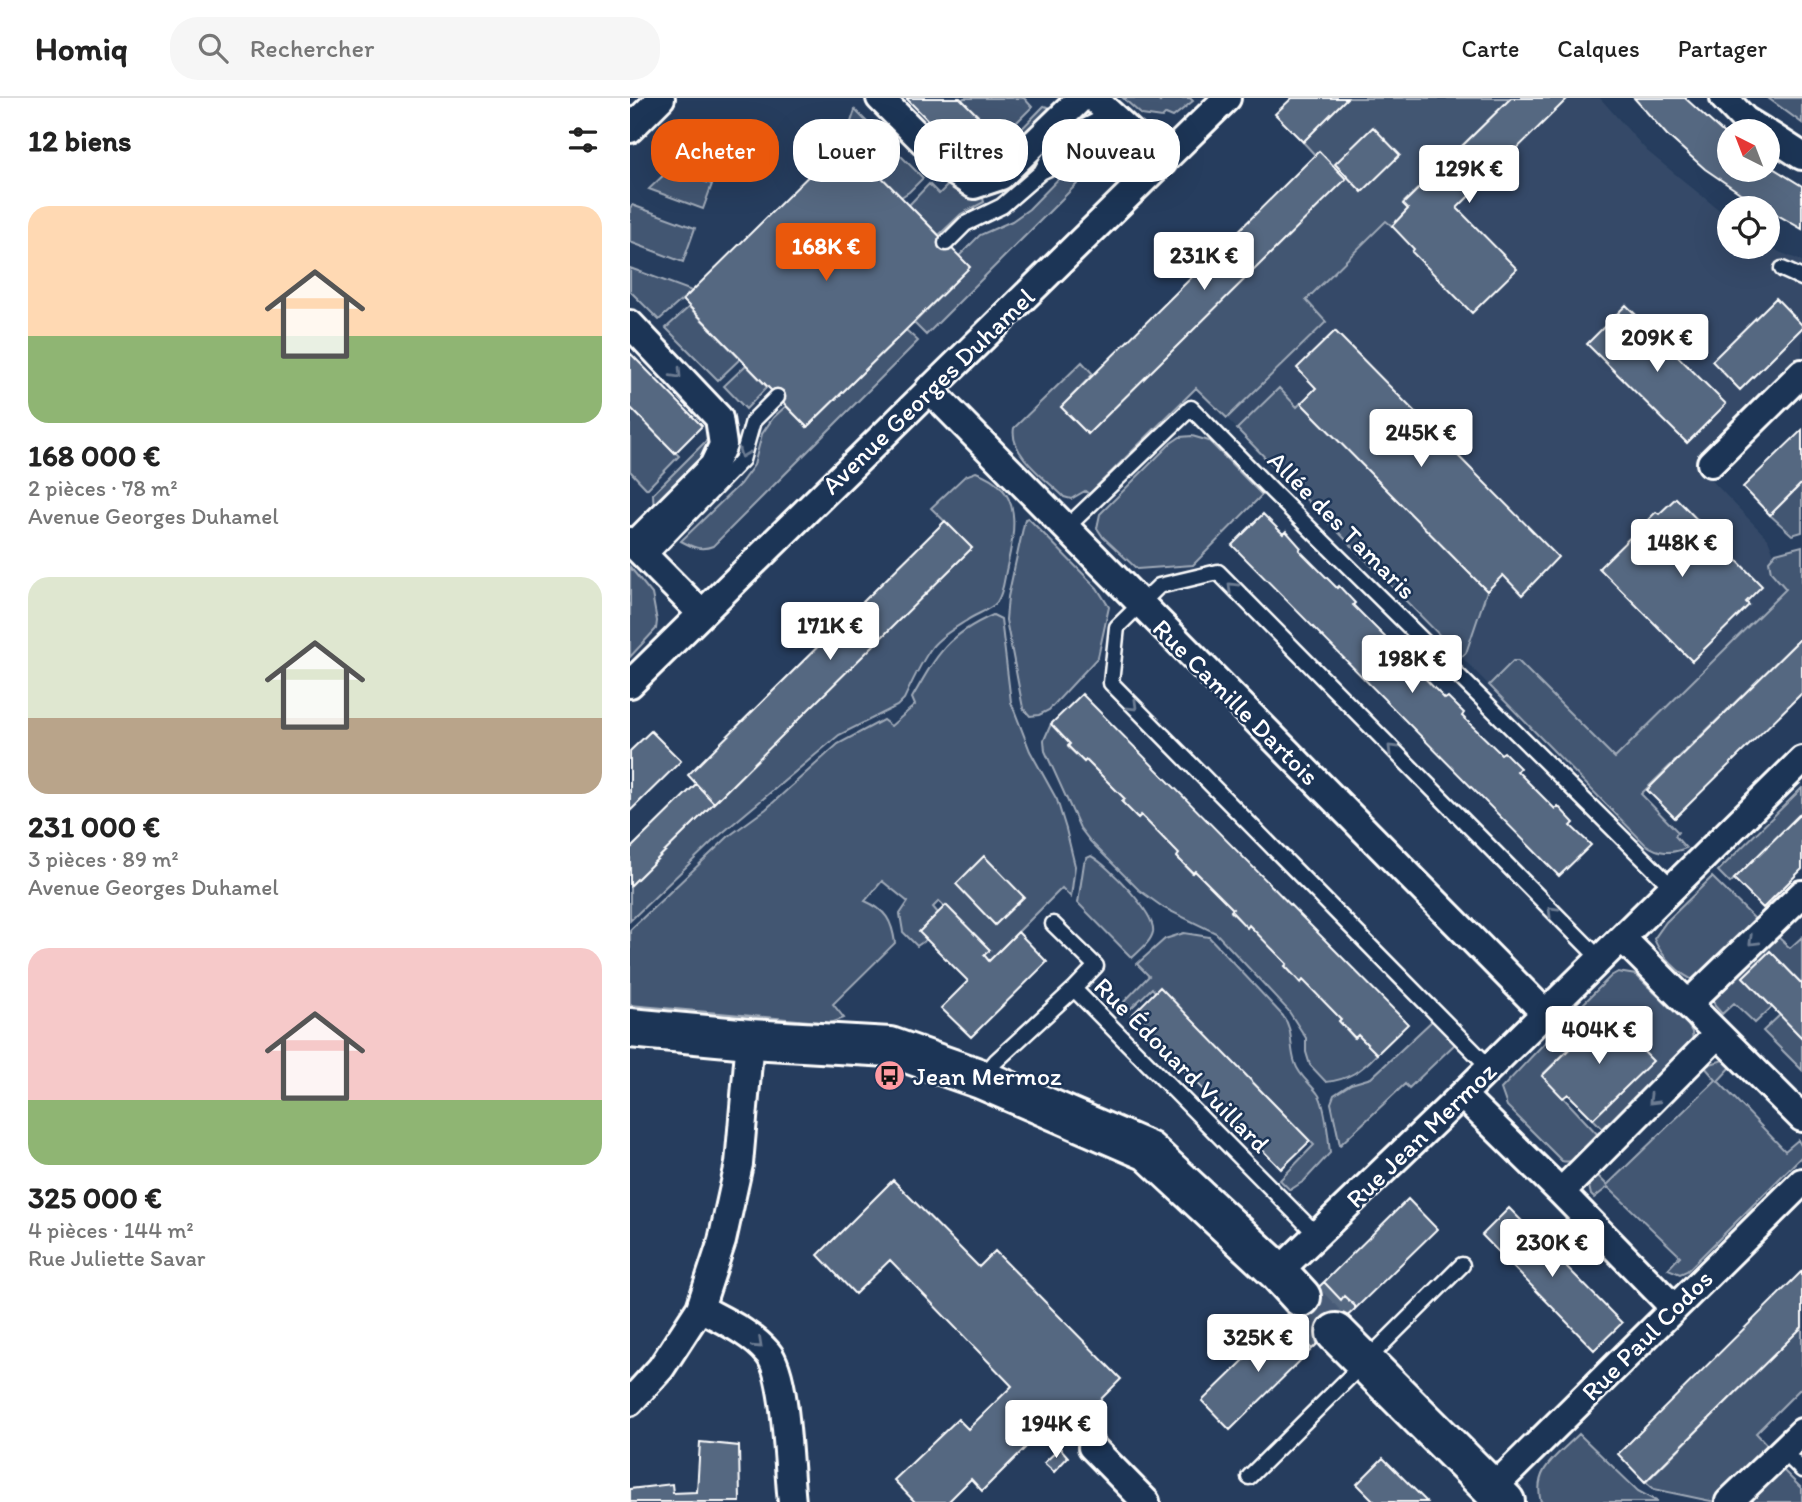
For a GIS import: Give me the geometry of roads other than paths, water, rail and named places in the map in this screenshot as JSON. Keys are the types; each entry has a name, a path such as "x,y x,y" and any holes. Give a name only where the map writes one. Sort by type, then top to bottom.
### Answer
{"street":[{"path":"630,129 661,98"},
{"path":"880,98 952,170 974,185 1001,176 1081,98"},
{"name":"Avenue Georges Duhamel","path":"1180,145 1227,98"},
{"path":"1724,98 1744,119"},
{"path":"1102,106 1116,119"},
{"path":"1780,142 1802,156"},
{"name":"Avenue Georges Duhamel","path":"630,684 1143,182"},
{"path":"630,324 719,418 723,445 713,466 637,548 701,613"},
{"path":"1711,463 1802,373"},
{"name":"Rue Camille Dartois","path":"929,389 1545,1013"},
{"name":"Rue Jean Mermoz","path":"1289,1285 1317,1235 1802,760"},
{"path":"1689,1003 1802,894"},
{"path":"1622,938 1802,1118"},
{"path":"630,1028 750,1039 890,1047 981,1079 1148,1151 1289,1285"},
{"path":"1561,1192 1718,1034"},
{"path":"630,1402 661,1368 700,1308 722,1241 739,1164 750,1039"},
{"path":"1462,1095 1674,1308"},
{"name":"Rue Paul Codos","path":"1499,1495 1674,1308 1802,1182"},
{"path":"700,1308 750,1336 770,1355 783,1397 792,1502"},
{"path":"1336,1333 1499,1495"},
{"path":"1729,1502 1802,1432"},
{"path":"1091,1447 1146,1502"}],"lane":[{"path":"1041,172 1049,156 1102,106"},
{"path":"946,243 965,224 1002,206 1041,172 1088,150 1103,150 1140,185"},
{"path":"1782,269 1802,278"},
{"path":"637,548 742,460 753,421 777,397"},
{"name":"Allée des Tamaris","path":"1066,528 1191,408 1672,887"},
{"path":"1490,1068 1111,683 1117,628 1140,604 1159,586 1218,572 1600,959"},
{"path":"1053,924 1096,966 1074,989"},
{"name":"Rue Édouard Vuillard","path":"981,1079 996,1060 1074,989 1317,1235"},
{"path":"1249,1477 1462,1265"},
{"path":"1783,1451 1802,1470"}],"tunnel":[{"path":"1301,1297 1336,1333"}],"place":[{"name":"Jean Mermoz","path":"890,1076"}]}
